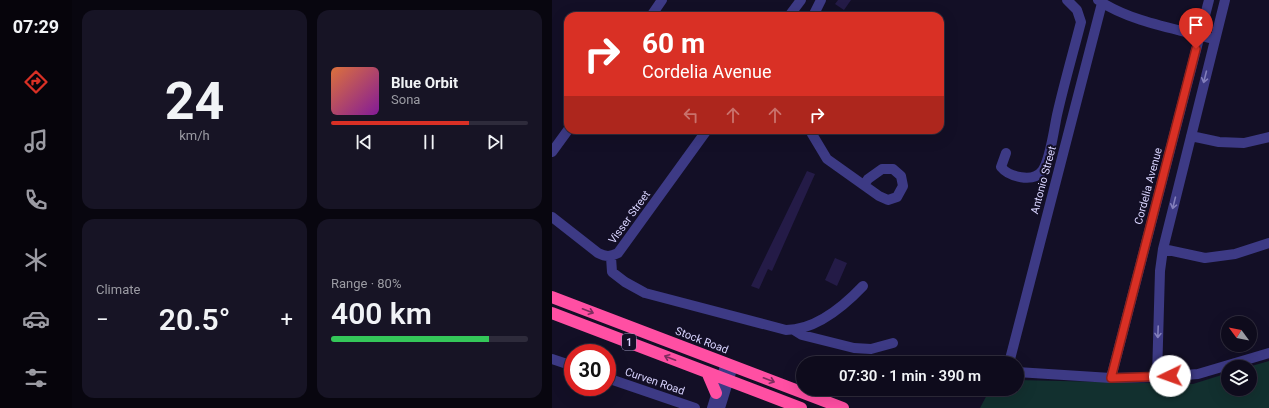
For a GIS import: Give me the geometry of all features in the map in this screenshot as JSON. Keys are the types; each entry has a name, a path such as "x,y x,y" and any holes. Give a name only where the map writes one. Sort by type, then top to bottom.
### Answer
{"highway":[{"name":"Stock Road","path":"552,297 843,408"},
{"name":"1","path":"552,313 801,408"},
{"path":"707,372 716,393"}],"street":[{"path":"654,12 662,0"},
{"path":"792,12 801,0"},
{"path":"805,0 819,3"},
{"path":"1006,153 1001,167 1005,172 1016,176 1026,178 1033,177 1042,173 1046,165 1057,113 1081,22 1077,10 1067,0"},
{"name":"Cordelia Avenue","path":"1111,378 1209,0"},
{"path":"1157,377 1160,271 1163,249 1224,0"},
{"path":"1100,1 1139,19 1214,39"},
{"name":"Antonio Street","path":"1011,356 1100,1"},
{"path":"552,152 565,134"},
{"name":"Visser Street","path":"552,217 598,253 611,257 618,253 704,134"},
{"path":"812,134 827,159 840,170 864,185"},
{"path":"1191,136 1219,142 1244,143 1269,137"},
{"path":"1163,249 1205,258 1235,254 1269,243"},
{"path":"611,257 612,272 625,282 645,293 786,330 794,330 829,316 847,302 863,286"},
{"path":"794,330 802,335 854,348 872,349 893,343"},
{"path":"1024,372 1111,378 1198,374 1269,353"},
{"path":"552,359 564,363"},
{"path":"720,408 729,365"},
{"path":"712,408 716,393 725,379"},
{"name":"Curven Road","path":"616,381 695,408"}],"green space":[{"path":"1269,361 1269,408 980,408 986,396 1024,396 1024,380 1193,384 1221,375 1221,396 1257,396 1257,364"}],"building":[{"path":"838,0 851,0 844,10 835,4"},
{"path":"807,171 815,174 772,271 768,269 759,289 751,286"},
{"path":"835,258 847,263 837,286 825,280"}],"route":[{"path":"1170,376 1111,378 1196,49"}]}
